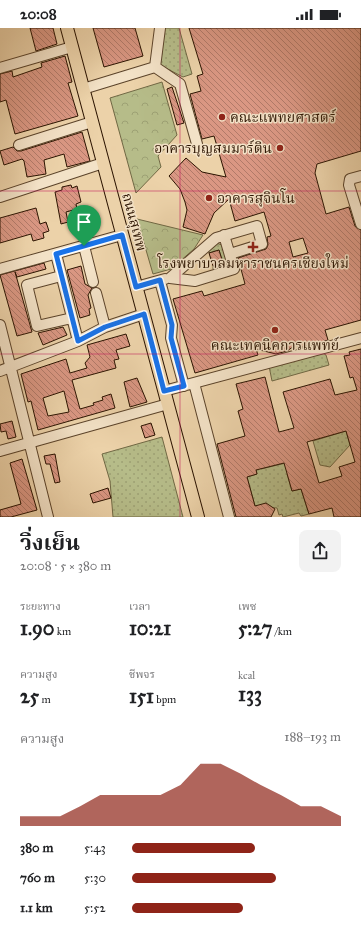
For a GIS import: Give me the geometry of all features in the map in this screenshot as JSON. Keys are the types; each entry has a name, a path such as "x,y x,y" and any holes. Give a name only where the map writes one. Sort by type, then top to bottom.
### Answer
{"main road":[{"name":"ถนนสุเทพ","path":"67,28 198,517"}],"street":[{"path":"156,67 160,28"},
{"path":"0,68 72,47"},
{"path":"83,89 156,67"},
{"path":"156,67 180,84 197,144"},
{"path":"19,145 92,122"},
{"path":"0,197 103,163"},
{"path":"350,182 361,176"},
{"path":"350,182 361,214"},
{"path":"350,182 361,224"},
{"path":"170,278 216,238 256,226 262,244 230,254"},
{"path":"0,269 122,235"},
{"path":"136,287 170,278 195,281 234,269 224,235"},
{"path":"84,246 93,282"},
{"path":"56,254 78,341"},
{"path":"61,276 27,285 37,326 72,318"},
{"path":"160,280 172,325 171,338 189,385 229,517"},
{"path":"96,293 105,327"},
{"path":"0,371 78,341 105,327 144,314"},
{"path":"0,325 48,517"},
{"path":"164,391 255,367 268,357 288,352 300,354 361,338"},
{"path":"0,452 168,404"}],"green space":[{"path":"164,28 179,28 192,74 183,77 158,64"},
{"path":"162,82 177,135 158,156 161,167 136,193 110,98"},
{"path":"137,219 203,235 194,249 171,269 153,274"},
{"path":"216,243 222,245 228,261 223,267 213,269 213,266 223,263 219,250 209,253 208,251"},
{"path":"321,352 326,355 329,365 272,381 269,366"},
{"path":"346,431 350,445 330,467 320,465 313,441"},
{"path":"162,437 183,517 113,517 110,481 102,454"},
{"path":"290,462 297,471 287,474 292,491 301,489 309,514 301,516 299,513 283,517 282,514 279,515 277,508 255,506 247,477 257,474 256,468 260,467 261,469"}],"building":[{"path":"30,28 53,28 57,44 36,51"},
{"path":"93,28 135,28 143,56 104,67"},
{"path":"189,28 361,28 361,151 317,164 315,173 326,214 349,207 355,226 361,230 361,320 325,330 328,340 322,342 298,348 297,344 287,351 276,354 256,349 258,355 195,373 173,299 202,291 204,296 245,284 238,258 266,249 268,245 267,237 271,236 264,212 235,221 229,199 214,213 205,234 183,227 187,210 185,202 180,189 169,176 186,158 202,172 226,177 214,136 202,139 190,94 201,91 197,76 203,74","holes":["303,238 308,253 293,257 289,242"]},
{"path":"65,56 72,82 68,83 78,116 15,134 6,100 0,102 0,74 12,71 13,77 42,67 41,63"},
{"path":"172,87 184,123 177,125 167,89"},
{"path":"82,132 90,161 67,167 64,154 44,160 46,174 27,177 24,161 22,159 4,165 0,151 13,147 17,151 21,151"},
{"path":"71,185 72,188 77,186 81,202 76,204 77,209 66,212 68,222 61,224 55,192 62,190 62,187"},
{"path":"36,208 40,224 46,222 49,231 43,233 44,238 33,241 31,234 0,243 0,218"},
{"path":"219,250 223,263 213,266 209,253"},
{"path":"44,263 46,269 17,277 15,272 32,332 17,336 0,275"},
{"path":"81,266 85,284 92,288 88,295 91,308 89,309 90,315 80,318 67,270"},
{"path":"63,327 67,335 43,345 38,333"},
{"path":"126,334 130,346 116,350 119,359 114,360 116,368 72,380 80,409 94,405 93,403 103,400 102,397 111,394 115,408 38,430 31,401 28,402 21,374 66,359 70,373 87,368 85,363 90,357 87,345","holes":["64,391 69,412 48,416 43,398"]},
{"path":"361,349 361,517 334,517 332,508 309,514 301,489 292,491 284,463 256,470 257,474 247,477 255,506 266,503 275,509 271,517 236,517 217,444 245,436 238,411 243,409 236,384 265,377 279,432 294,428 283,392 330,379 335,395 357,390 353,377 350,378 344,356 350,355 349,352","holes":["346,431 355,462 339,467 342,476 319,483 307,442"]},
{"path":"137,378 147,402 130,407 124,382"},
{"path":"12,421 16,437 8,439 6,431 1,432 0,424"},
{"path":"151,423 155,435 145,438 141,426"},
{"path":"55,454 60,482 55,483 50,464 46,464 44,456"},
{"path":"22,459 37,510 11,517 0,517 0,510 21,504 10,463"},
{"path":"108,488 111,498 93,503 90,494"}],"place":[{"name":"คณะแพทยศาสตร์","path":"222,117"},
{"name":"อาคารบุญสมมาร์ติน","path":"280,148"},
{"name":"อาคารสุจินโน","path":"209,198"},
{"name":"โรงพยาบาลมหาราชนครเชียงใหม่","path":"253,247"},
{"name":"คณะเทคนิคการแพทย์","path":"275,330"}],"route":[{"path":"122,235 136,287 160,280 172,325 171,338 184,386 164,391 144,314 105,327 78,341 56,254 84,246 122,235"}]}
